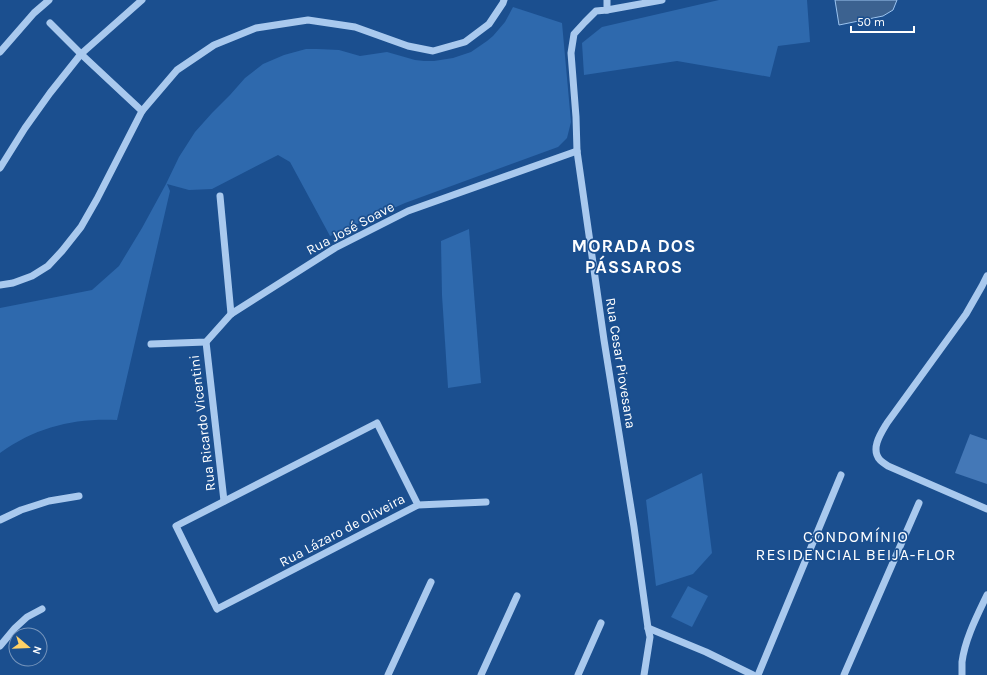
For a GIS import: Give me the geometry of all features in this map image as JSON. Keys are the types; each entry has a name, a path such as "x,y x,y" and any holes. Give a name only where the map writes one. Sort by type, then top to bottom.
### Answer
{"street":[{"path":"0,52 34,13 49,0"},
{"path":"0,168 25,128 81,54 142,0"},
{"path":"0,285 13,283 32,276 48,266 62,251 81,227 97,199 142,111 177,70 214,45 256,28 308,20 354,27 408,46 433,51 465,42 488,24 503,4 504,0"},
{"path":"607,0 607,10 662,0"},
{"name":"Rua Cesar Piovesana","path":"607,10 596,12 574,34 571,53 577,151 650,637 644,675"},
{"path":"50,23 142,111"},
{"name":"Rua José Soave","path":"206,342 231,314 335,248 408,211 577,151"},
{"path":"220,196 231,314"},
{"path":"987,276 966,314 887,423 876,445 876,453 879,460 888,466 987,509"},
{"path":"151,344 206,342"},
{"name":"Rua Ricardo Vicentini","path":"206,342 224,501"},
{"path":"224,501 377,423 418,505"},
{"path":"758,675 841,475"},
{"path":"0,520 21,510 49,501 79,496"},
{"name":"Rua Lázaro de Oliveira","path":"224,501 176,526 217,609 418,505 486,502"},
{"path":"844,675 919,502"},
{"path":"388,675 431,582"},
{"path":"962,675 962,662 967,643 975,619 987,595"},
{"path":"481,675 517,596"},
{"path":"0,646 14,628 23,620 42,609"},
{"path":"578,675 601,623"},
{"path":"648,628 706,652 753,675"}],"shaded area":[{"path":"719,0 807,0 810,42 778,46 770,77 677,61 584,75 582,43 602,27"},
{"path":"835,0 897,0 893,10 883,16 839,25"},
{"path":"513,7 562,23 571,122 567,138 558,147 405,203 330,236 290,162 278,155 212,189 189,190 167,184 170,191 117,420 86,421 56,426 27,437 0,453 0,308 92,290 119,266 142,228 179,157 195,132 245,78 263,64 284,55 306,49 339,50 360,56 387,52 424,61 453,58 471,52 493,36 505,22"},
{"path":"469,229 481,383 448,388 442,295 441,241"},
{"path":"702,473 712,553 693,574 656,586 646,500"},
{"path":"688,586 708,596 692,627 671,617"}],"building":[{"path":"970,434 987,440 987,484 955,473"}],"district":[{"name":"MORADA DOS PÁSSAROS","path":"634,256"},
{"name":"CONDOMÍNIO RESIDENCIAL BEIJA-FLOR","path":"856,545"}]}
